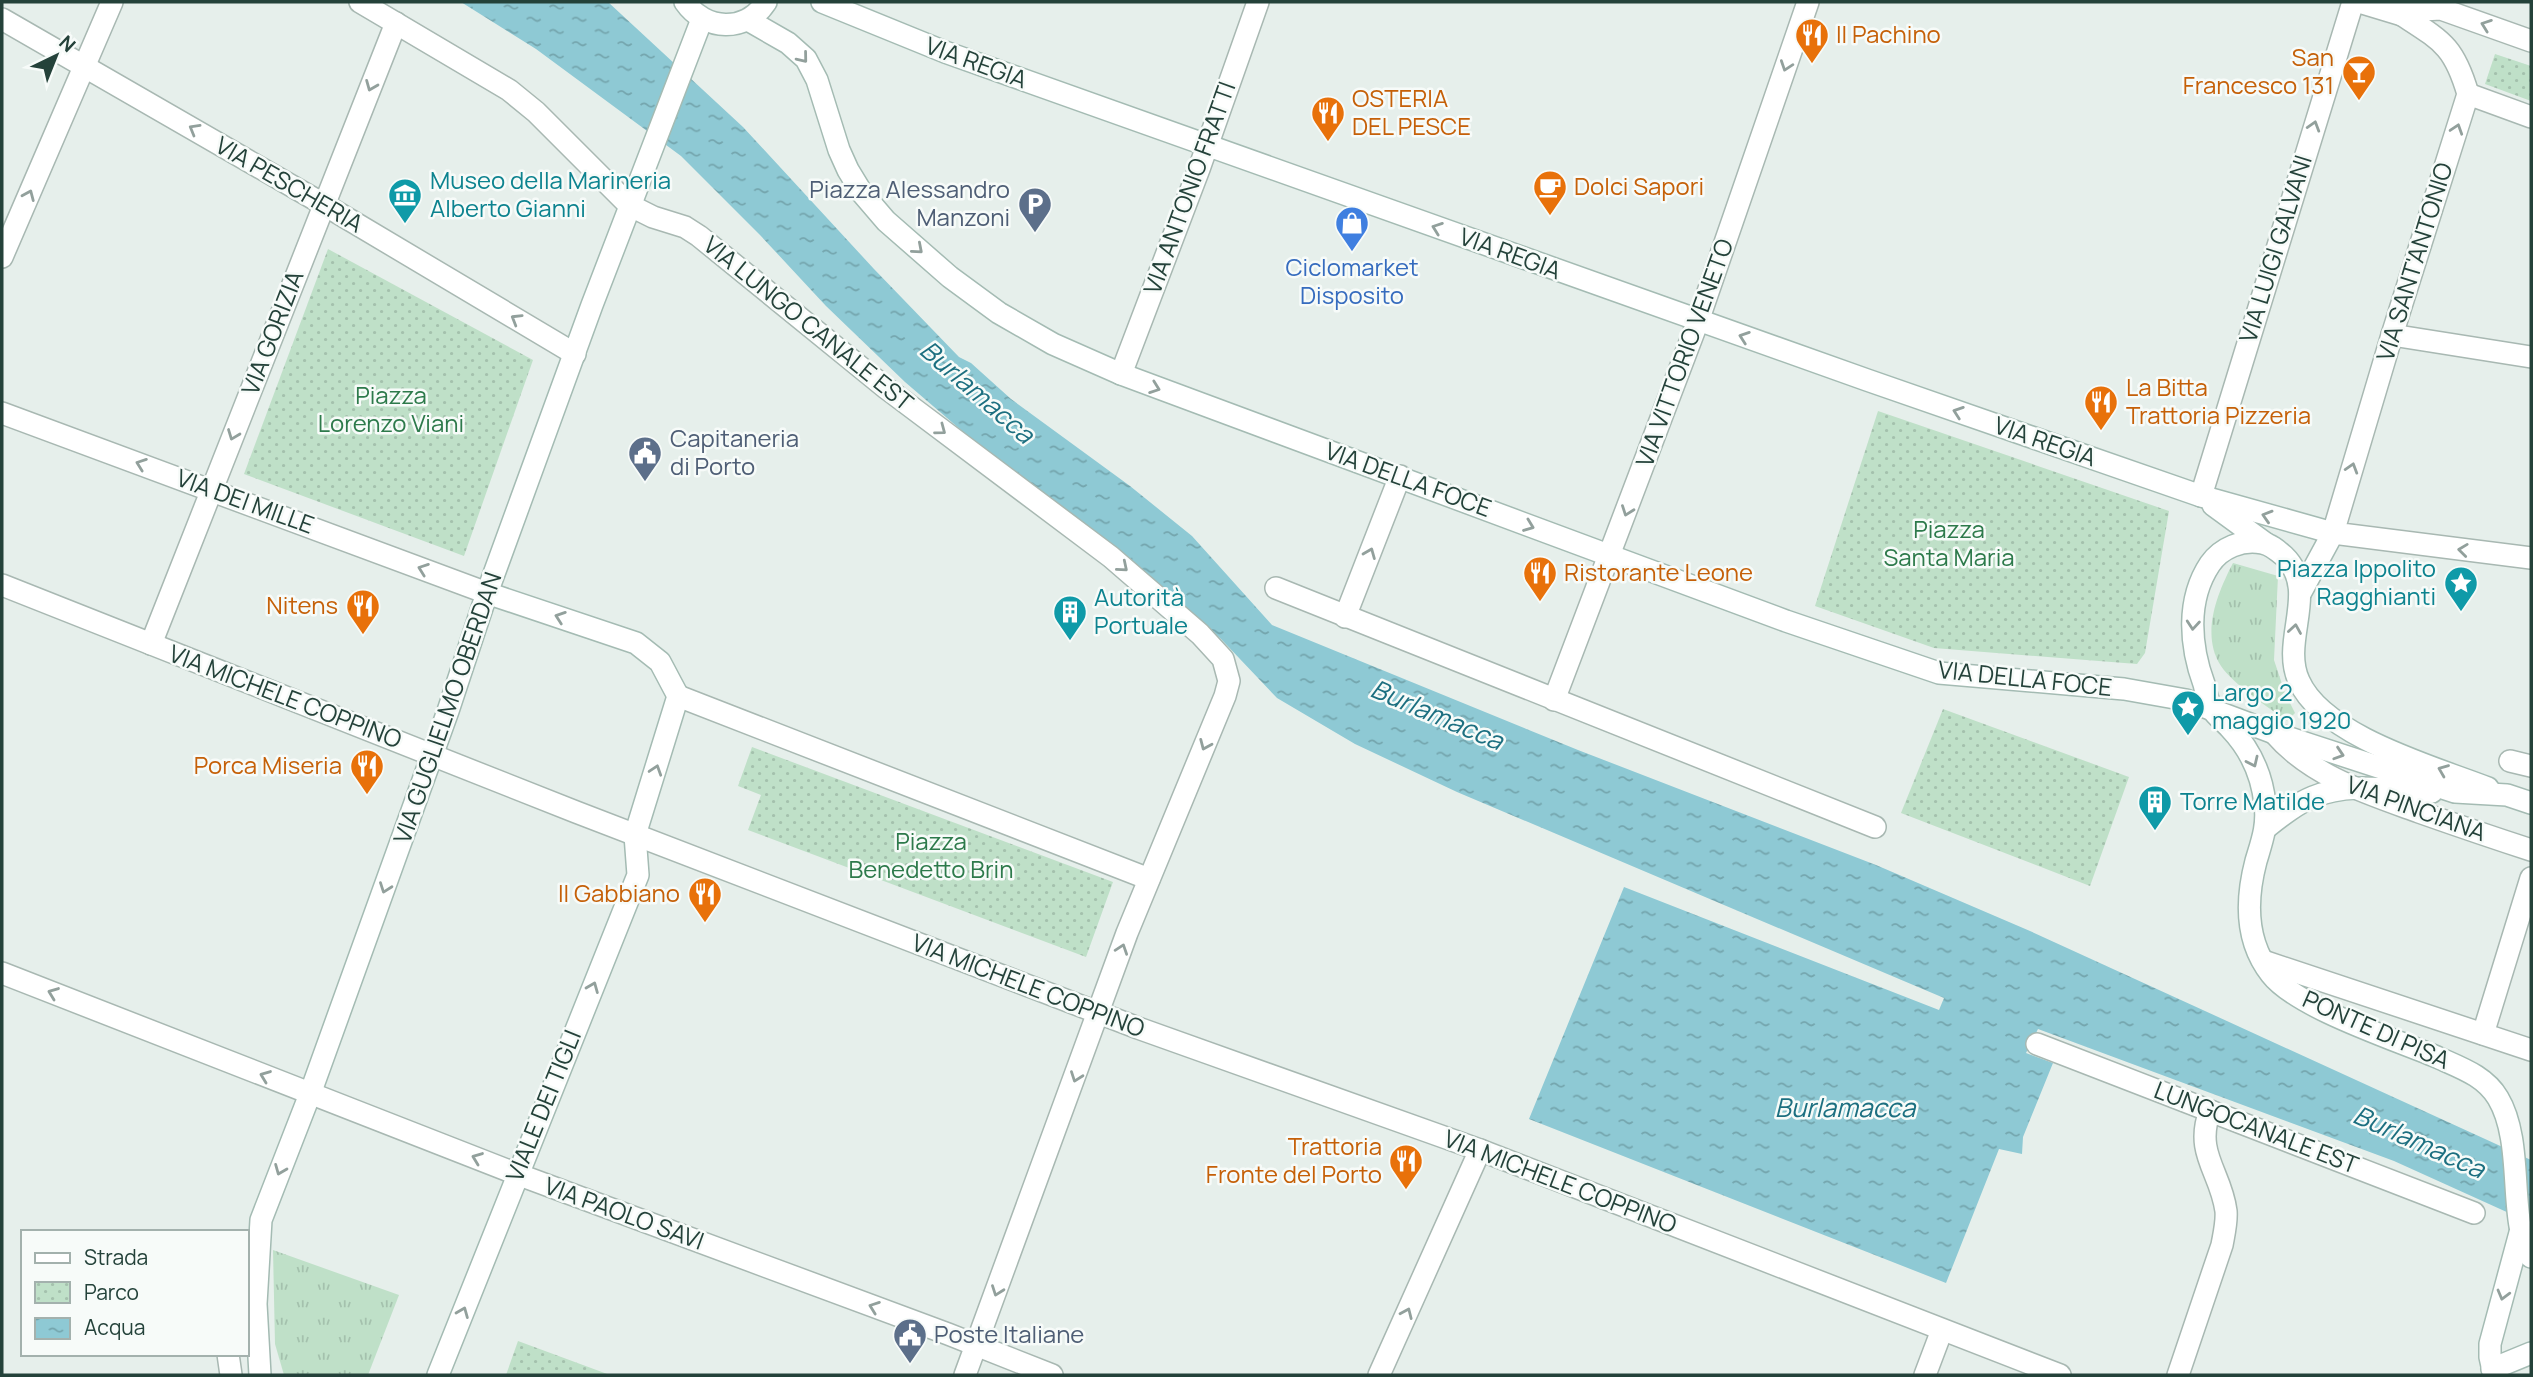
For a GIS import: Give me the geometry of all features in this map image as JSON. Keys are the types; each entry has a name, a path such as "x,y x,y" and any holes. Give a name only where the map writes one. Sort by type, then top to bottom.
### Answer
{"street":[{"path":"2,257 112,2"},
{"name":"VIA LUNGO CANALE EST","path":"360,2 509,90 536,111 631,200 653,217 685,227 699,236 886,388 1111,557 1223,659 1229,681 1149,879"},
{"path":"685,2 702,19 727,25 748,20 756,15 766,2"},
{"name":"VIA REGIA","path":"822,2 945,52 1698,321 2201,496 2333,533 2531,558"},
{"name":"VIA ANTONIO FRATTI","path":"1121,374 1258,2"},
{"name":"VIA VITTORIO VENETO","path":"1554,700 1698,321 1808,2"},
{"name":"VIA LUIGI GALVANI","path":"2201,496 2353,2"},
{"path":"2359,2 2422,10 2441,9 2531,41"},
{"path":"2402,8 2450,50 2459,66 2468,94 2531,117"},
{"name":"VIA PESCHERIA","path":"2,19 323,204 575,354"},
{"name":"VIA GUGLIELMO OBERDAN","path":"248,1249 310,1094 433,755 487,593 631,200 702,19"},
{"name":"VIA DELLA FOCE","path":"748,20 788,43 806,59 817,80 848,170 862,194 886,221 950,277 999,313 1053,344 1121,374 1610,557 1939,673 2142,691 2186,700 2274,733 2455,792"},
{"name":"VIA GORIZIA","path":"151,645 396,23"},
{"name":"VIA SANT'ANTONIO","path":"2333,533 2468,94"},
{"path":"2392,335 2531,357"},
{"name":"VIA DEI MILLE","path":"2,413 487,593 636,643 660,662 678,696"},
{"path":"1345,617 1400,477"},
{"name":"VIA REGIA","path":"2201,496 2265,543"},
{"path":"2333,533 2301,592 2292,650 2298,680 2316,707 2366,740 2531,803"},
{"path":"2267,827 2263,790 2253,760 2243,743 2213,710 2193,647 2192,625 2198,592 2208,567 2221,553 2241,544 2265,543 2285,557 2294,568 2301,592"},
{"name":"VIA MICHELE COPPINO","path":"2,585 635,835 1099,1013 1480,1150 2060,1375"},
{"path":"1276,588 1875,827"},
{"path":"635,835 678,696 1149,879 965,1375"},
{"name":"VIA PINCIANA","path":"2274,733 2306,763 2349,787 2531,850"},
{"path":"2510,761 2531,766"},
{"path":"2267,827 2295,806 2313,797 2349,787 2507,795"},
{"name":"PONTE DI PISA","path":"2267,827 2256,862 2249,909 2252,934 2263,961 2273,976 2292,993 2483,1080 2498,1097 2509,1125 2521,1229"},
{"name":"VIALE DEI TIGLI","path":"438,1375 638,875 635,835"},
{"path":"2483,1034 2531,878"},
{"path":"2263,961 2531,1050"},
{"name":"VIA PAOLO SAVI","path":"2,973 517,1174 1052,1375"},
{"name":"LUNGOCANALE EST","path":"2037,1044 2474,1213"},
{"path":"2178,1375 2222,1245 2225,1227 2226,1212 2205,1147 2204,1127 2210,1111"},
{"path":"1379,1375 1480,1150"},
{"name":"VIA GUGLIELMO OBERDAN","path":"260,1375 256,1304 261,1220"},
{"path":"2521,1229 2531,1257"},
{"path":"2521,1229 2492,1334 2489,1373 2531,1353"},
{"path":"1925,1375 1942,1330"},
{"path":"228,1356 231,1375"}],"green space":[{"path":"2495,54 2531,66 2531,101 2485,84"},
{"name":"Piazza Lorenzo Viani","path":"328,249 533,360 464,556 244,474"},
{"name":"Piazza Santa Maria","path":"1878,411 2169,511 2145,653 2137,664 1934,648 1815,606"},
{"path":"2233,563 2278,576 2274,660 2295,713 2287,721 2234,680 2221,666 2215,654 2212,640 2213,613"},
{"path":"1943,709 2129,777 2090,886 1901,813"},
{"name":"Piazza Benedetto Brin","path":"752,747 1113,882 1086,957 748,830 761,795 738,786"},
{"path":"273,1250 399,1295 368,1375 284,1375 275,1344"},
{"path":"518,1341 610,1375 506,1375"}],"water":[{"name":"Burlamacca","path":"461,2 608,2 743,127 959,357 971,363 1011,399 1130,486 1192,536 1272,625 1578,750 1876,865 2030,931 2531,1160 2531,1223 2394,1161 2038,1029 2026,1053 2053,1063 2023,1137 2022,1154 1999,1149 1946,1283 1529,1119 1624,887 1939,1010 1944,998 1457,792 1355,744 1277,698 1221,639 1151,577 1084,523 996,460 905,382 826,306 681,156 536,49"}],"place":[{"name":"Il Pachino","path":"1812,65"},
{"name":"San Francesco 131","path":"2359,102"},
{"name":"OSTERIA DEL PESCE","path":"1328,143"},
{"name":"Dolci Sapori","path":"1550,217"},
{"name":"Museo della Marineria Alberto Gianni","path":"405,225"},
{"name":"Piazza Alessandro Manzoni","path":"1035,234"},
{"name":"Ciclomarket Disposito","path":"1352,253"},
{"name":"La Bitta Trattoria Pizzeria","path":"2101,432"},
{"name":"Capitaneria di Porto","path":"645,483"},
{"name":"Ristorante Leone","path":"1540,603"},
{"name":"Piazza Ippolito Ragghianti","path":"2461,613"},
{"name":"Nitens","path":"363,636"},
{"name":"Autorità Portuale","path":"1070,642"},
{"name":"Largo 2 maggio 1920","path":"2188,737"},
{"name":"Porca Miseria","path":"367,796"},
{"name":"Torre Matilde","path":"2155,832"},
{"name":"Il Gabbiano","path":"705,924"},
{"name":"Trattoria Fronte del Porto","path":"1406,1191"},
{"name":"Poste Italiane","path":"910,1365"}]}
